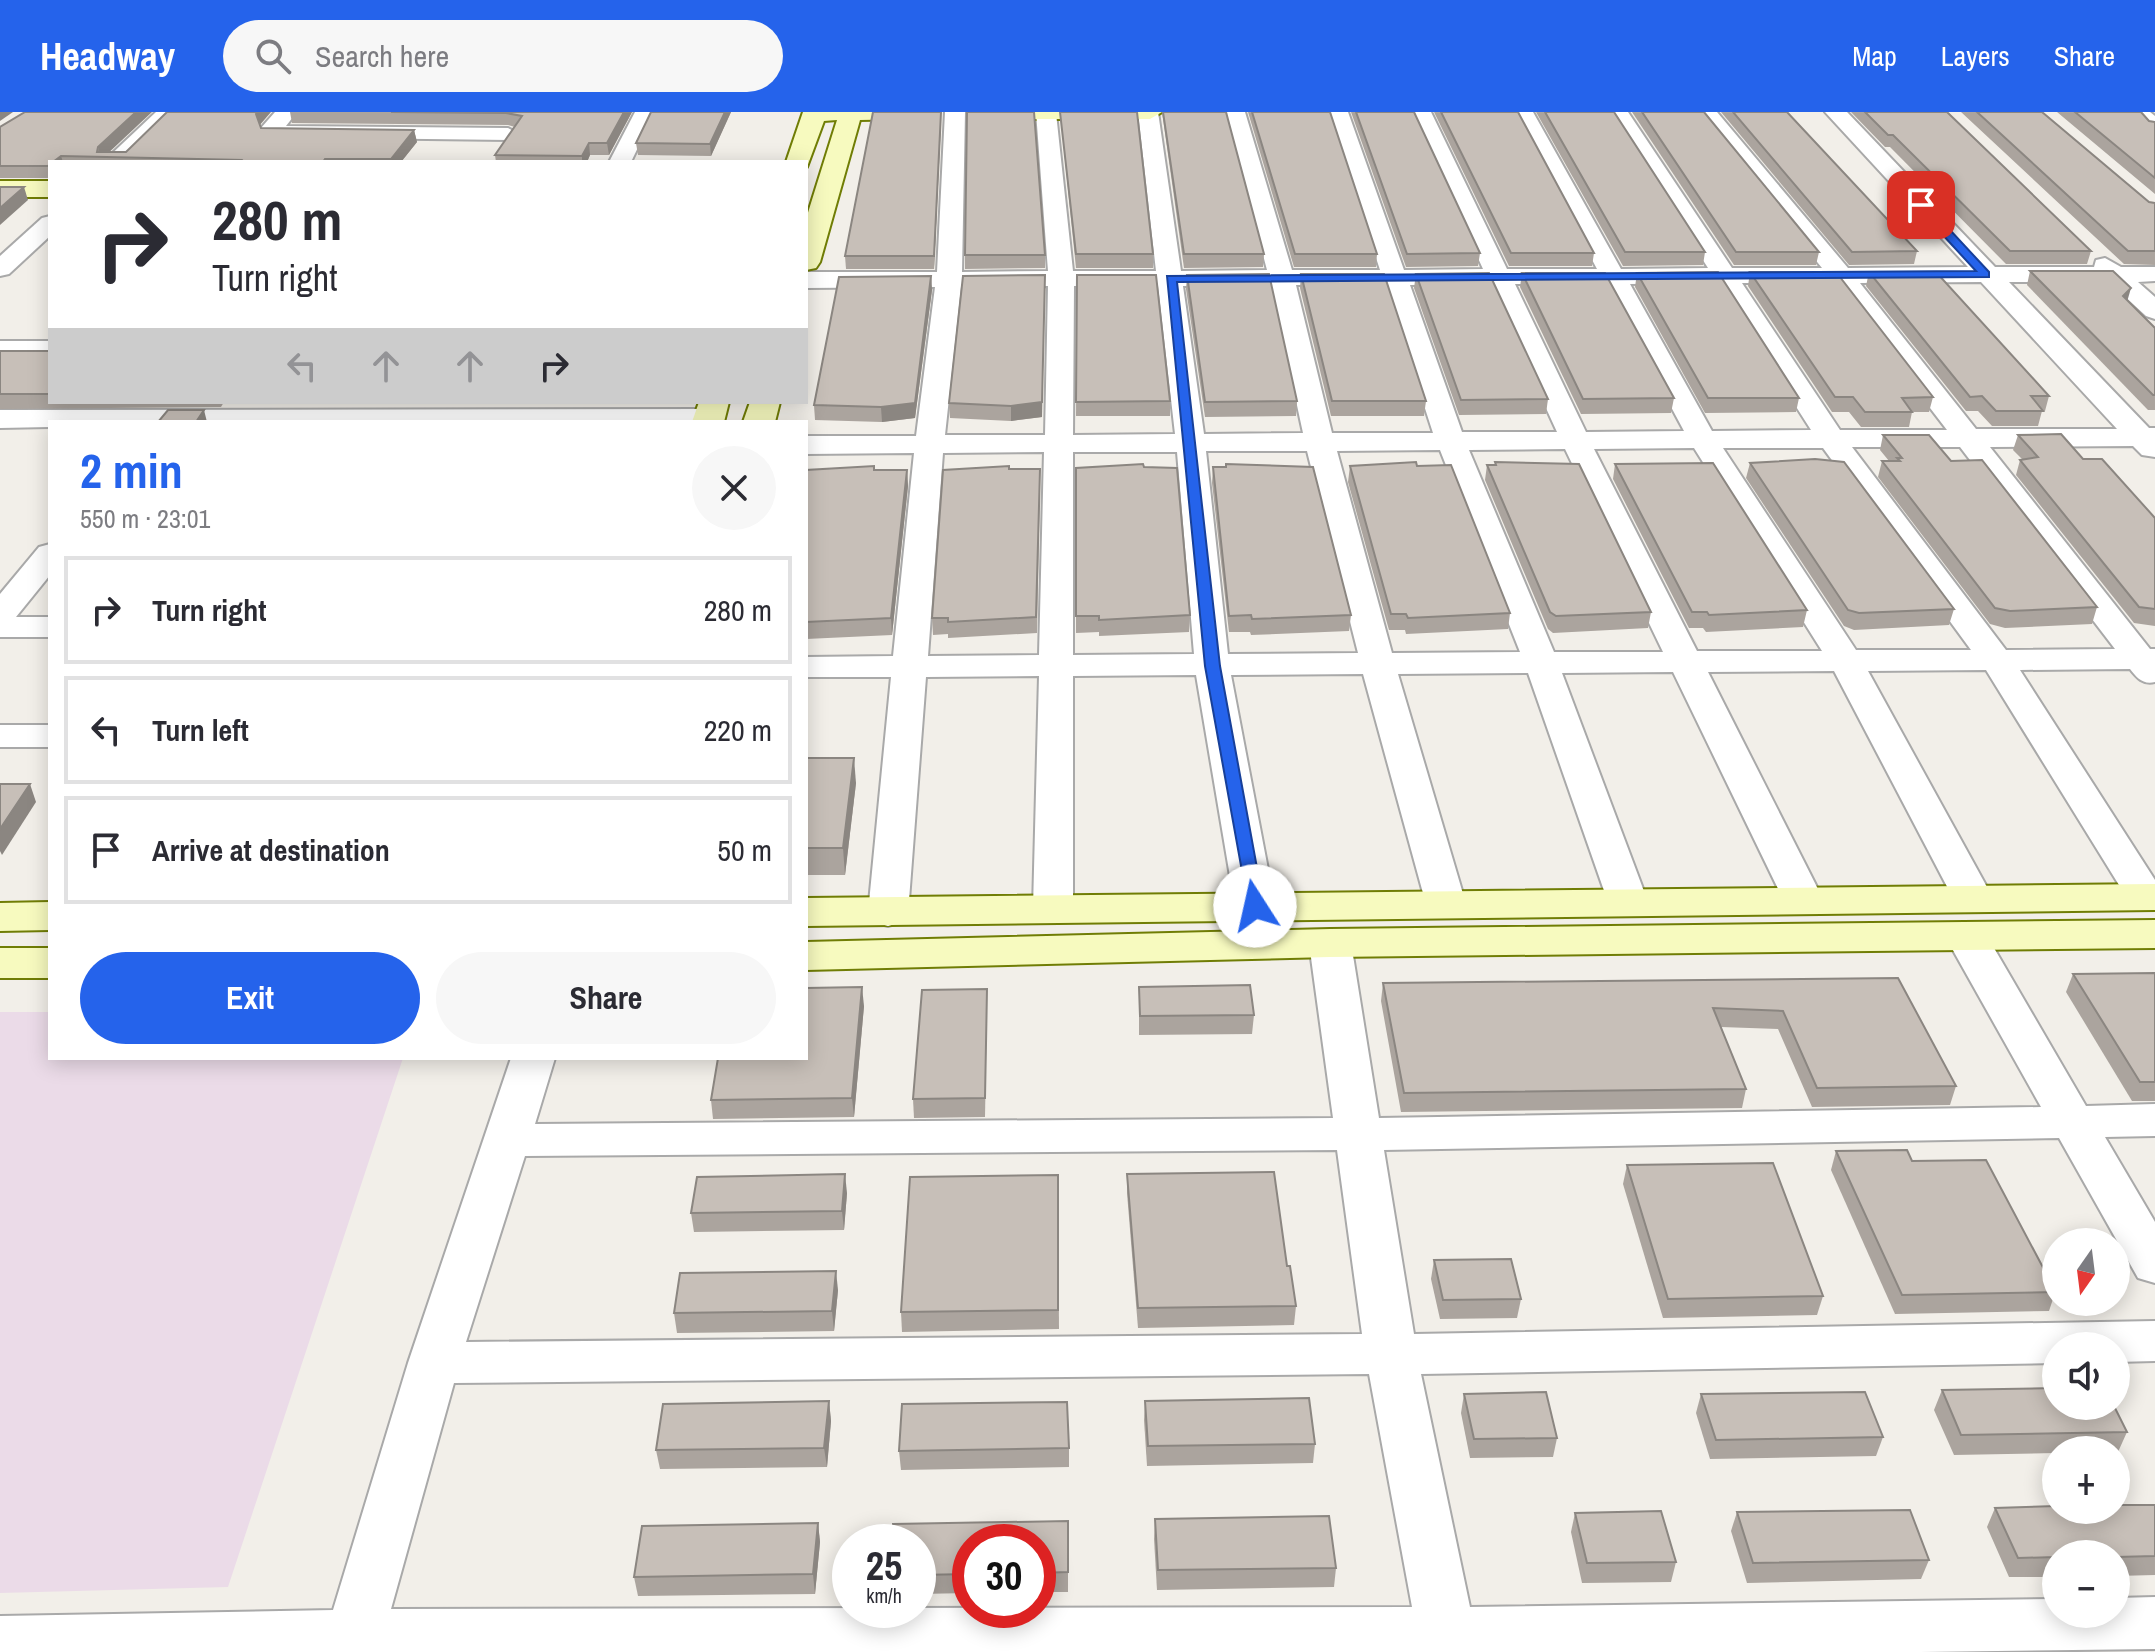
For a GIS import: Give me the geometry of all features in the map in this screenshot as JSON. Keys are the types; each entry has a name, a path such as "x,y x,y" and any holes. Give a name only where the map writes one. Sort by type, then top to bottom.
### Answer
{"street":[{"path":"116,160 168,112"},
{"path":"287,112 272,132 383,135 502,144 523,112"},
{"path":"383,135 402,112"},
{"path":"621,160 645,112"},
{"path":"799,160 814,113 914,112"},
{"path":"888,913 929,445 949,279 955,112"},
{"path":"1024,112 1149,112 1191,443 1212,666 1255,906"},
{"path":"1235,112 1282,279 1320,443 1378,666 1446,904"},
{"path":"1338,112 1451,442 1542,665 1628,902"},
{"path":"1421,112 1575,440 1803,899"},
{"path":"1523,112 1703,440 1846,662 2072,1121 2155,1265"},
{"path":"808,956 1330,943 2152,909 1997,661 1831,439 1618,112"},
{"path":"1706,112 1841,275 1966,438 2150,665"},
{"path":"1835,112 1985,275 2151,442"},
{"path":"2137,112 2155,126"},
{"path":"808,249 818,184 850,113"},
{"path":"1046,113 1061,279 1053,908"},
{"path":"0,189 48,189"},
{"path":"0,269 48,225"},
{"path":"2092,253 2155,311"},
{"path":"808,280 2155,274"},
{"path":"0,349 48,349"},
{"path":"159,420 710,414"},
{"path":"2,421 48,421"},
{"path":"808,445 1966,438 2151,442"},
{"path":"0,615 48,556"},
{"path":"0,627 48,627"},
{"path":"808,667 910,669 1997,661 2150,665"},
{"path":"0,736 48,736"},
{"path":"808,912 1803,899 1970,917"},
{"path":"0,917 48,916"},
{"path":"1330,943 1391,1354 1448,1642"},
{"path":"0,963 48,963"},
{"path":"352,1644 434,1363 532,1060"},
{"path":"505,1140 1631,1132 2155,1120"},
{"path":"434,1363 1391,1354 2155,1341"},
{"path":"0,1642 1448,1642 2155,1623"}],"shaded area":[{"path":"0,1012 48,1012 48,1060 402,1060 228,1587 0,1593"}],"building":[{"path":"25,112 136,112 98,147 97,152 126,152 167,112 258,112 261,128 414,130 391,159 61,156 48,160 48,166 0,166 0,127"},
{"path":"391,112 624,112 607,143 589,143 582,156 495,155 522,116 506,113"},
{"path":"651,112 725,112 710,144 636,143"},
{"path":"873,112 941,112 934,256 845,256"},
{"path":"967,112 1034,112 1045,255 965,255"},
{"path":"1060,112 1137,112 1153,254 1076,254"},
{"path":"1163,112 1226,112 1264,254 1184,254"},
{"path":"1252,112 1330,112 1377,254 1295,254"},
{"path":"1356,112 1414,112 1480,253 1407,254"},
{"path":"1441,112 1518,112 1594,253 1511,253"},
{"path":"1545,112 1614,112 1705,252 1625,252"},
{"path":"1642,112 1704,112 1819,252 1736,252"},
{"path":"1733,112 1787,112 1917,251 1852,252"},
{"path":"1865,112 1947,112 2091,251 2010,251 1893,135 1888,135"},
{"path":"1977,112 2042,112 2149,202 2155,203 2155,251 2128,251"},
{"path":"2075,112 2141,112 2149,121 2155,122 2155,178"},
{"path":"0,187 24,187 0,208"},
{"path":"2030,271 2113,271 2131,288 2123,296 2155,328 2155,395 2153,395"},
{"path":"1718,272 1799,398 1708,398 1637,273"},
{"path":"1750,272 1836,272 1933,397 1902,398 1912,412 1865,412 1853,397 1835,397"},
{"path":"1869,272 1936,272 2049,396 2031,396 2043,411 1996,411 1982,396 1970,397"},
{"path":"1489,273 1548,399 1461,400 1416,274"},
{"path":"1522,273 1605,273 1674,398 1583,399"},
{"path":"1269,274 1297,401 1205,402 1187,275"},
{"path":"1301,274 1384,274 1426,401 1332,401"},
{"path":"1045,275 1042,402 1011,406 949,403 963,276"},
{"path":"1077,275 1156,275 1170,401 1076,402"},
{"path":"931,276 915,403 881,407 814,405 839,277"},
{"path":"0,351 48,351 48,394 0,394"},
{"path":"168,410 204,410 197,420 160,420"},
{"path":"2061,434 2083,459 2102,459 2155,518 2155,609 2139,607 2020,460 2038,457 2018,435"},
{"path":"1883,435 1929,435 1951,461 1982,460 2097,607 2010,611 1995,608 1882,461 1900,461 1897,458 1902,458"},
{"path":"1815,459 1844,462 1954,609 1859,613 1848,610 1750,463"},
{"path":"1416,462 1417,466 1451,465 1510,613 1408,618 1406,614 1391,614 1350,466"},
{"path":"1495,462 1579,464 1651,612 1556,616 1550,612 1487,465 1496,465"},
{"path":"1713,463 1807,610 1709,615 1707,612 1692,612 1615,464"},
{"path":"1143,464 1144,467 1177,468 1190,615 1099,620 1099,616 1076,616 1076,468"},
{"path":"1226,464 1313,467 1351,615 1252,619 1251,615 1229,616 1213,467 1226,467"},
{"path":"874,466 874,470 907,470 891,618 808,622 808,470"},
{"path":"1009,466 1009,469 1040,469 1036,617 948,622 948,618 932,618 943,470"},
{"path":"808,758 854,758 843,848 808,848"},
{"path":"0,784 30,784 0,829"},
{"path":"2155,973 2155,1082 2140,1082 2073,974"},
{"path":"1898,978 1956,1086 1817,1088 1783,1011 1713,1008 1746,1089 1404,1093 1383,983"},
{"path":"1250,985 1254,1015 1140,1016 1139,987"},
{"path":"862,987 852,1098 711,1100 718,1060 808,1060 808,988"},
{"path":"987,989 985,1098 913,1099 922,990"},
{"path":"1907,1150 1912,1161 1986,1160 2042,1266 2042,1292 1902,1295 1836,1151"},
{"path":"1773,1163 1823,1296 1668,1299 1627,1165"},
{"path":"1274,1172 1287,1266 1290,1266 1296,1306 1138,1308 1127,1174"},
{"path":"845,1174 842,1211 691,1213 697,1177"},
{"path":"1058,1175 1058,1310 901,1312 910,1177"},
{"path":"1511,1259 1521,1299 1443,1300 1434,1260"},
{"path":"836,1271 832,1311 674,1313 680,1273"},
{"path":"2042,1388 2042,1420 2121,1420 2127,1432 1961,1435 1942,1390"},
{"path":"1546,1392 1557,1438 1474,1439 1464,1394"},
{"path":"1865,1392 1883,1437 1716,1440 1701,1394"},
{"path":"1309,1398 1315,1444 1148,1446 1145,1401"},
{"path":"829,1401 824,1448 656,1450 663,1404"},
{"path":"1067,1402 1069,1448 899,1451 902,1404"},
{"path":"2130,1505 2155,1505 2155,1556 2130,1557 2130,1540 2042,1540 2042,1557 2018,1558 1995,1508 2042,1506 2042,1524 2130,1524"},
{"path":"1910,1510 1929,1560 1753,1563 1737,1512"},
{"path":"1661,1511 1676,1562 1587,1563 1575,1513"},
{"path":"1329,1516 1336,1568 1158,1570 1155,1519"},
{"path":"1068,1521 1068,1572 1056,1572 1056,1524 952,1524 952,1574 936,1575 936,1524 893,1524"},
{"path":"818,1523 813,1574 634,1577 642,1526"}],"route":[{"path":"1255,906 1212,666 1191,443 1171,278 1985,275 1921,205"}]}
